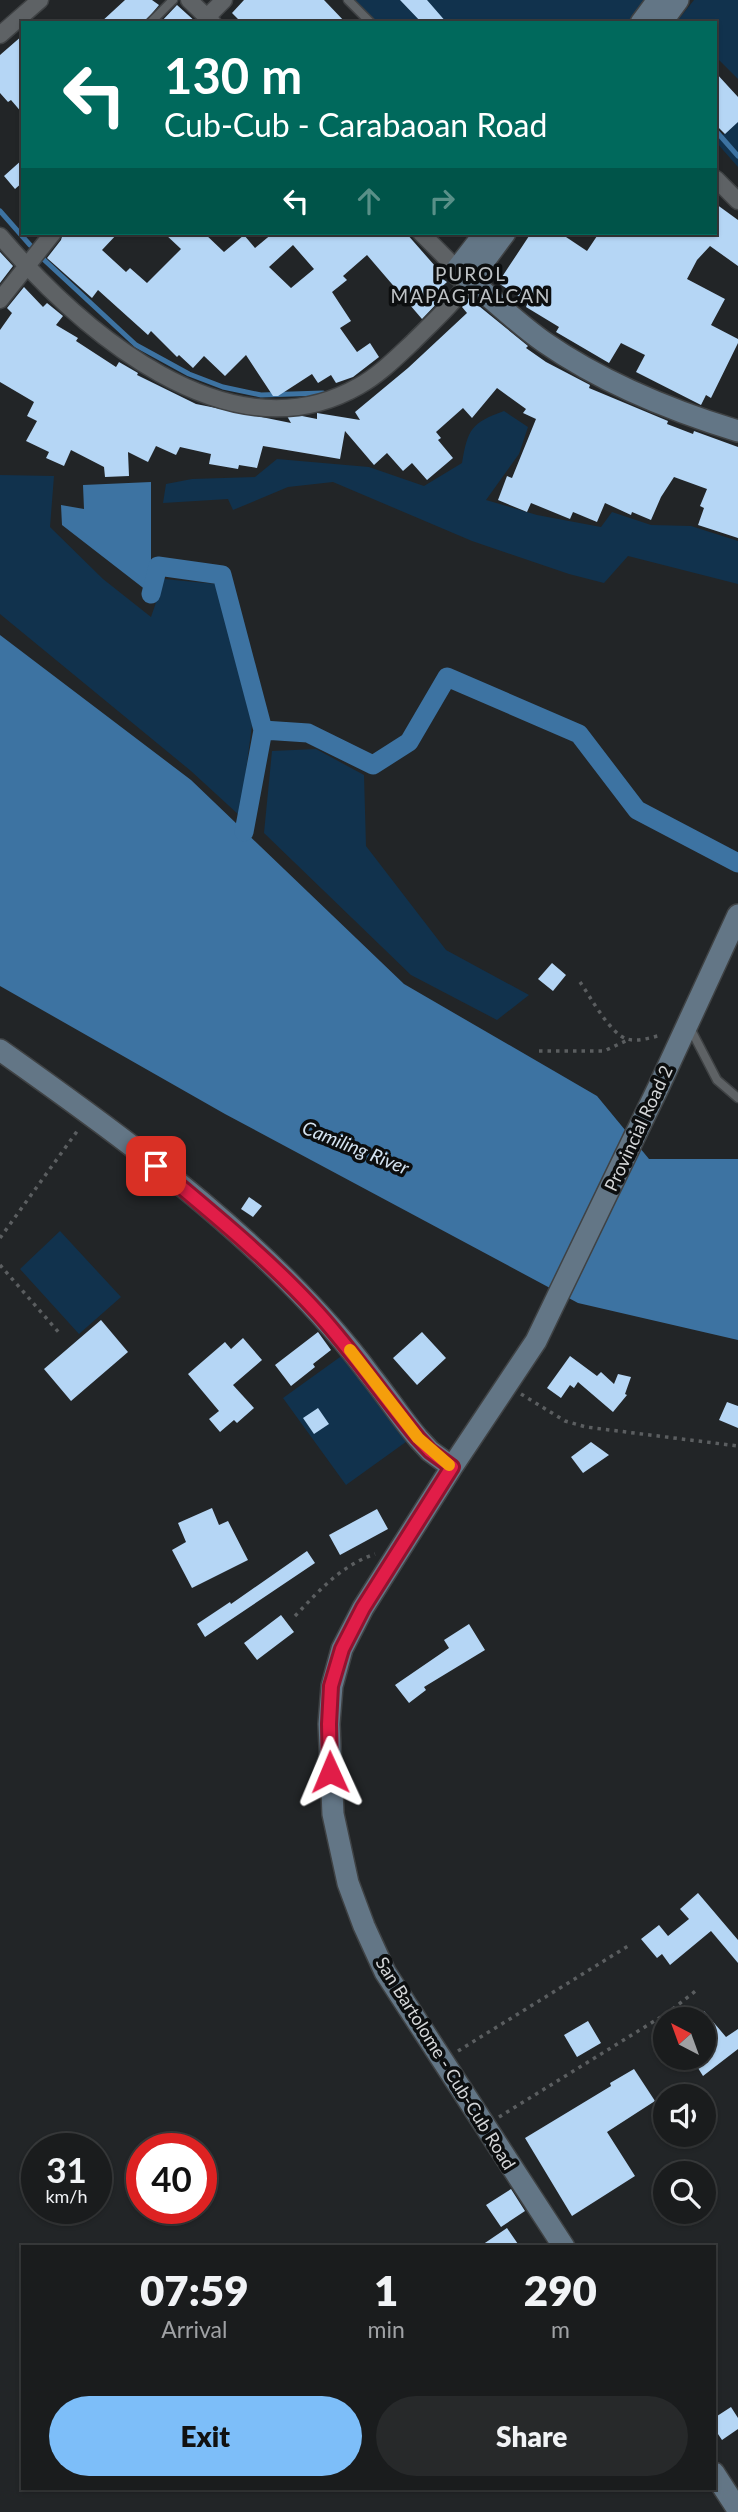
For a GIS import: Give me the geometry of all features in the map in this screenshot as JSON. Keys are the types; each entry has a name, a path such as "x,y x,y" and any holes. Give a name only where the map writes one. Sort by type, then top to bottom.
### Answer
{"street":[{"path":"0,35 40,0"},
{"path":"190,0 210,20 224,0"},
{"path":"642,21 658,0"},
{"path":"662,21 678,0"},
{"path":"717,180 738,201"},
{"path":"0,300 51,235"},
{"path":"423,235 462,282 541,340 631,392 673,410 738,431"},
{"path":"462,282 484,235"},
{"path":"0,236 69,308 129,356 190,388 215,397 261,407 303,405 357,388 394,360 503,235"},
{"name":"Provincial Road 2","path":"536,1341 738,915"},
{"path":"0,1050 90,1114 202,1204 286,1279 354,1355 418,1438 430,1451 452,1467"},
{"name":"San Bartolome - Cub-Cub Road","path":"536,1341 363,1608 342,1649 331,1686 329,1724 332,1804 348,1884 364,1926 385,1972 563,2245"},
{"path":"716,2476 738,2510"}],"lane":[{"path":"152,21 173,0"},
{"path":"348,0 369,21"},
{"path":"685,1026 717,1080 738,1098"}],"path":[{"path":"580,982 613,1029 628,1040"},
{"path":"539,1051 604,1051 628,1040 644,1039 685,1026"},
{"path":"0,1238 90,1114"},
{"path":"0,1265 61,1335"},
{"path":"508,1385 549,1412 586,1427 738,1446"},
{"path":"295,1616 337,1573 356,1561 403,1544"},
{"path":"442,2061 628,1946"},
{"path":"486,2125 669,2012 698,1989"}],"shaded area":[{"path":"353,0 647,0 632,21 375,21"},
{"path":"694,0 738,0 738,79 717,58 717,21 678,20"},
{"path":"738,120 738,167 717,143"},
{"path":"504,411 528,427 519,454 486,500 537,515 601,527 612,512 651,525 691,526 738,541 738,584 628,556 604,583 472,541 333,482 288,487 233,510 228,499 163,503 166,484 192,479 255,477 277,459 369,467 424,486 462,463 466,442 473,429 484,419"},
{"path":"0,475 54,476 50,527 103,579 151,617 164,579 216,584 252,725 240,816 191,771 0,614"},
{"path":"316,749 364,775 366,846 446,950 529,995 497,1020 411,975 264,833 272,751"},
{"path":"60,1231 121,1297 79,1334 20,1269"},
{"path":"347,1352 410,1439 346,1485 283,1398"}],"water":[{"path":"151,482 151,594 62,525 61,505 84,509 83,485"},
{"name":"Camiling River","path":"0,635 191,780 404,984 597,1096 649,1159 738,1159 738,1340 578,1303 225,1114 0,986"}],"building":[{"path":"125,0 152,0 159,5 146,21 102,21"},
{"path":"244,0 324,0 344,21 240,21 232,13"},
{"path":"400,0 427,0 445,21 420,21"},
{"path":"177,5 195,21 162,21"},
{"path":"21,37 21,112 0,93 0,55"},
{"path":"717,74 738,97 738,122 725,134 717,126"},
{"path":"21,161 21,184 15,189 4,176"},
{"path":"717,205 738,220 738,266 710,246 697,260 687,279 725,299 711,325 738,339 711,398 706,395 701,405 636,372 645,355 621,343 609,363 556,332 559,327 526,307 528,302 498,283 530,235 563,235 587,251 598,235 717,235"},
{"path":"62,235 116,235 102,250 126,272 130,268 147,283 181,249 166,235 206,235 224,252 244,235 255,248 271,235 408,235 435,266 439,272 437,275 447,282 436,292 442,298 422,319 367,255 343,276 347,280 332,292 351,321 340,328 357,352 370,343 379,357 353,377 336,383 331,375 318,383 312,374 278,396 273,396 246,355 225,376 204,356 193,368 179,355 177,357 151,331 148,335 98,290 92,298 47,258","holes":["293,245 314,269 291,288 269,267"]},
{"path":"0,252 13,266 0,283"},
{"path":"24,287 43,307 47,303 63,316 56,325 116,367 119,362 138,373 137,375 196,404 291,423 287,416 317,419 317,413 360,420 355,412 408,368 467,313 462,307 469,298 528,346 526,348 546,362 590,385 589,388 668,421 667,424 738,447 738,538 698,525 704,508 700,506 707,489 674,477 651,520 632,512 631,515 605,503 597,522 573,512 570,519 531,503 527,512 498,500 507,476 512,478 536,419 523,413 526,409 497,388 472,418 463,408 436,432 441,438 438,440 453,458 427,480 412,463 403,471 387,453 374,465 345,431 340,459 263,446 257,468 239,465 238,469 209,464 211,454 180,447 176,455 156,446 148,462 128,452 129,476 105,477 104,467 71,450 64,466 46,458 49,452 26,441 37,421 27,416 34,402 0,382 0,330 12,313 7,308"},
{"path":"552,963 566,975 553,991 538,979"},
{"path":"249,1197 262,1206 253,1217 241,1209"},
{"path":"101,1320 128,1352 71,1401 44,1369"},
{"path":"318,1332 331,1350 291,1386 275,1365"},
{"path":"422,1332 446,1358 417,1385 393,1358"},
{"path":"243,1338 262,1360 233,1385 254,1408 237,1423 234,1420 220,1432 209,1419 219,1411 188,1374 225,1342 231,1349"},
{"path":"570,1356 597,1376 601,1372 614,1384 618,1374 631,1377 625,1394 627,1395 613,1412 578,1382 574,1388 570,1385 561,1398 547,1388"},
{"path":"727,1402 738,1406 738,1428 719,1420"},
{"path":"318,1408 329,1424 314,1434 303,1418"},
{"path":"591,1442 609,1455 583,1473 571,1457"},
{"path":"212,1508 219,1525 228,1521 248,1560 192,1588 172,1550 186,1542 178,1523"},
{"path":"377,1509 388,1529 340,1555 329,1535"},
{"path":"307,1551 315,1563 205,1637 197,1624 230,1602 231,1604"},
{"path":"281,1615 294,1632 257,1660 244,1643"},
{"path":"469,1624 485,1650 424,1687 426,1690 409,1703 395,1685 449,1648 444,1640"},
{"path":"698,1893 738,1940 738,1963 711,1931 670,1965 662,1954 657,1958 641,1939 659,1925 668,1936 689,1919 680,1909"},
{"path":"588,2021 601,2043 577,2057 564,2035"},
{"path":"716,2025 726,2037 738,2029 738,2049 716,2066"},
{"path":"634,2069 653,2098 653,2102 607,2132 635,2176 572,2216 525,2138 611,2086 610,2083"},
{"path":"699,2070 711,2070 703,2076"},
{"path":"511,2189 525,2211 501,2227 486,2205"},
{"path":"507,2228 519,2245 482,2245"},
{"path":"731,2407 738,2418 738,2429 722,2440 716,2431 716,2417"}],"waterway":[{"path":"717,132 738,156"},
{"path":"0,211 21,235"},
{"path":"21,235 30,245"},
{"path":"41,257 136,345 189,374 223,387 261,395 323,393"},
{"path":"151,594 158,566 222,575 263,730"},
{"path":"244,832 263,730 308,733 373,765 409,742 447,677 579,734 637,810 738,863"}],"slow traffic":[{"path":"350,1350 418,1438 449,1465"}],"district":[{"name":"PUROL MAPAGTALCAN","path":"471,284"}],"route":[{"path":"156,1166 286,1279 318,1312 370,1374 418,1438 430,1451 452,1467 363,1608 342,1649 331,1686 330,1772"}]}
